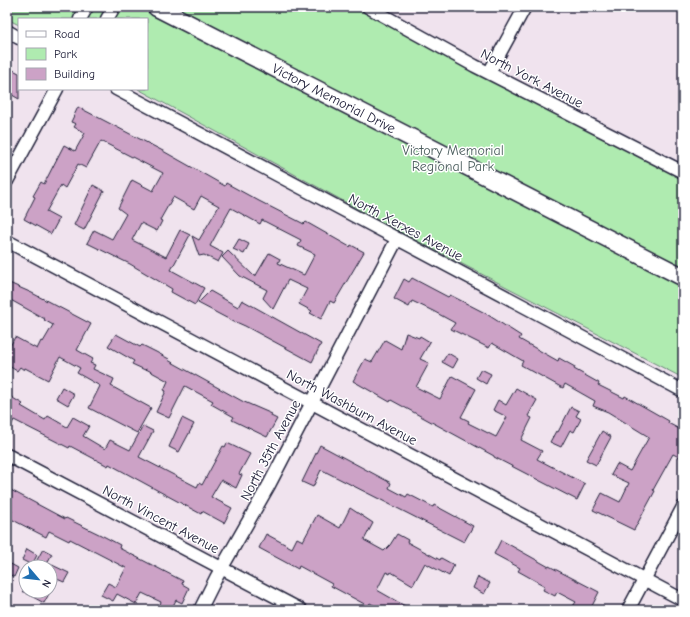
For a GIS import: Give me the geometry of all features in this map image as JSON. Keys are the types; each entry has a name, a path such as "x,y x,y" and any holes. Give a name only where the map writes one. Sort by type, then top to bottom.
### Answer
{"street":[{"path":"81,18 87,7"},
{"path":"108,18 114,7"},
{"name":"Victory Memorial Drive","path":"156,7 683,277"},
{"name":"North York Avenue","path":"368,7 489,72 683,172"},
{"path":"489,72 525,7"},
{"path":"7,31 18,37"},
{"path":"7,181 56,90"},
{"name":"North Xerxes Avenue","path":"118,90 683,391"},
{"name":"North 35th Avenue","path":"200,610 269,485 397,239"},
{"name":"North Washburn Avenue","path":"7,241 683,600"},
{"name":"North Vincent Avenue","path":"7,455 301,610"},
{"path":"628,610 683,508"}],"green space":[{"name":"Victory Memorial Regional Park","path":"7,7 358,7 683,176 683,378 402,233 140,90 148,90 148,18 18,18 18,24 7,19"}],"building":[{"path":"7,67 18,72 19,99 7,92"},
{"path":"78,107 163,151 225,186 226,183 304,224 306,222 350,247 351,245 364,252 334,303 330,301 321,319 310,313 312,311 299,304 307,289 288,280 273,309 263,298 267,290 240,276 222,257 228,251 255,277 269,253 280,259 278,263 304,275 315,254 298,246 301,240 262,220 260,224 231,208 210,246 223,253 218,262 204,255 199,256 192,236 199,240 219,206 201,196 194,209 173,197 160,220 162,221 157,231 141,223 132,240 166,257 180,230 190,235 171,270 204,288 195,305 171,292 172,289 130,264 87,243 94,230 112,239 126,214 118,208 132,180 153,191 163,173 101,141 86,168 78,164 65,188 61,185 46,212 59,219 51,234 24,219 35,197 33,196 41,182 44,184 64,145 75,151 85,133 74,127 76,124 71,122"},
{"path":"93,185 104,191 84,230 74,225"},
{"path":"239,239 249,244 244,254 233,249"},
{"path":"412,278 448,297 450,295 485,313 521,336 519,339 558,361 559,358 575,367 574,369 599,383 598,385 624,398 625,396 669,421 668,423 683,431 683,459 673,454 653,490 655,491 634,530 593,510 602,493 620,502 629,483 611,475 617,464 630,471 649,437 608,412 593,406 595,401 565,384 563,388 521,365 523,361 492,343 489,348 451,329 455,323 433,311 412,301 409,307 394,299 404,279 409,282"},
{"path":"7,282 32,293 91,324 77,350 93,359 90,363 95,365 93,369 114,379 111,386 151,408 137,433 89,408 100,386 77,373 80,368 60,357 48,380 25,368 24,370 20,367 17,371 7,365 7,352 15,337 37,349 53,325 7,298"},
{"path":"210,291 238,307 242,300 321,344 312,362 198,303"},
{"path":"406,333 419,338 420,336 430,342 420,359 429,363 416,387 440,399 452,376 476,389 461,417 469,421 468,423 496,437 507,417 493,410 498,400 506,405 516,388 537,400 528,416 532,418 521,440 542,451 537,459 585,484 577,500 353,381 365,359 372,362 385,340 401,349"},
{"path":"116,334 140,347 142,345 156,352 242,401 272,414 271,416 277,419 267,437 232,420 234,417 211,404 213,401 185,386 169,418 156,412 166,391 164,390 168,381 146,369 145,370 132,364 134,361 108,346"},
{"path":"448,353 458,359 453,368 442,362"},
{"path":"481,369 491,374 486,384 476,378"},
{"path":"62,387 74,394 68,405 56,398"},
{"path":"11,397 23,404 21,406 45,420 48,416 67,427 73,417 89,426 83,436 105,449 110,440 130,450 143,426 153,431 139,457 197,487 199,483 202,485 223,446 225,447 227,443 250,454 239,474 242,475 236,488 221,480 211,497 232,508 224,523 202,511 201,514 109,464 108,466 70,446 69,448 14,420 7,433 7,404"},
{"path":"571,407 579,411 576,416 581,419 574,432 570,430 561,447 550,442 556,431 558,432"},
{"path":"182,418 194,424 179,452 169,447"},
{"path":"602,431 611,437 596,465 586,460"},
{"path":"320,445 391,483 389,488 406,497 408,494 433,507 434,505 473,526 464,542 324,471 321,470 313,487 302,482"},
{"path":"7,488 65,519 66,518 105,537 120,545 119,548 183,581 182,584 189,588 182,603 176,600 171,610 157,610 161,602 142,593 136,604 117,594 113,601 101,595 108,583 116,587 126,568 70,539 69,541 49,531 46,537 9,518 12,511 7,508"},
{"path":"350,508 373,523 364,540 384,551 397,534 408,540 407,542 440,560 441,558 454,565 449,576 425,563 413,585 391,572 390,574 386,572 377,590 412,610 382,610 370,603 368,606 331,586 332,584 299,566 298,569 259,548 266,534 292,548 297,538 303,541 317,515 340,528"},
{"path":"501,540 549,567 599,592 590,610 581,610 573,606 576,602 557,592 555,596 543,590 545,586 518,571 520,568 494,554"},
{"path":"27,549 37,555 35,559 22,559"},
{"path":"43,549 52,554 49,559 38,559"},
{"path":"7,562 18,568 14,577 7,573"},
{"path":"58,568 69,573 64,582 58,579"},
{"path":"478,577 490,583 484,594 473,588"},
{"path":"37,599 46,599 44,603"}]}
